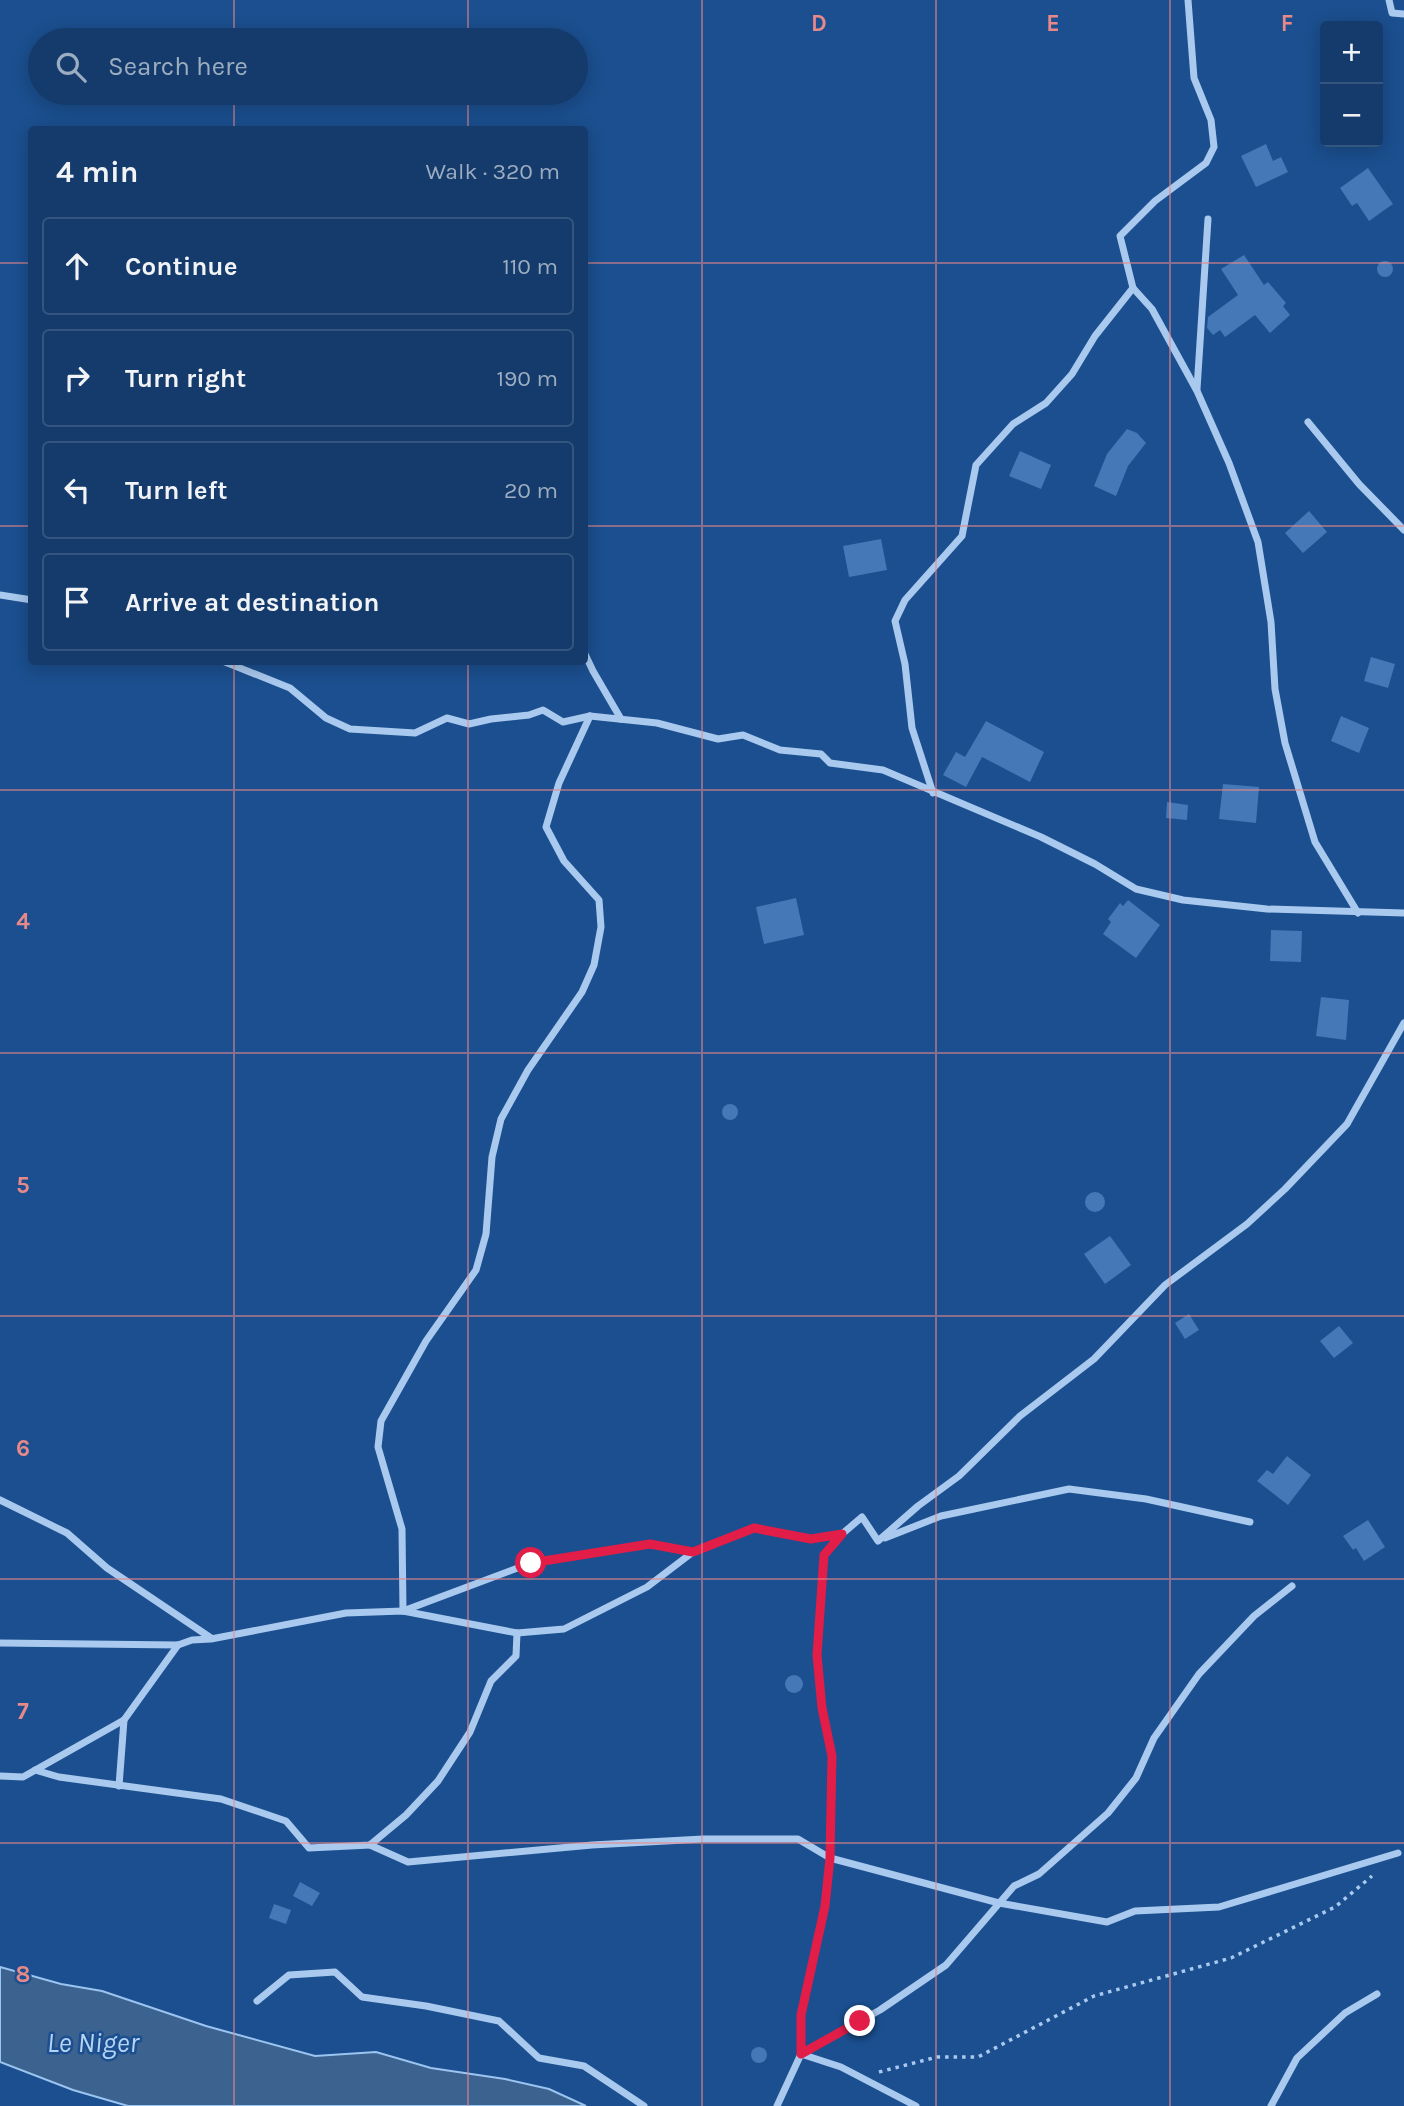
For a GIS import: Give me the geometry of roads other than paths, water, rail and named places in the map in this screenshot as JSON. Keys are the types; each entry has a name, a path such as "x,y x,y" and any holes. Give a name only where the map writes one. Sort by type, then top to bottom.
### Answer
{"street":[{"path":"1188,0 1194,78 1211,120 1214,147 1206,163 1155,201 1120,236 1133,288 1152,309 1197,391 1229,463 1258,542 1271,622 1275,690 1285,743 1315,842 1357,912"},
{"path":"1389,0 1392,13 1404,14"},
{"path":"1197,391 1208,219"},
{"path":"933,793 912,728 905,664 895,621 905,600 962,536 976,465 1013,424 1046,402 1072,374 1095,336 1133,288"},
{"path":"1308,422 1359,484 1404,530"},
{"path":"0,595 28,599"},
{"path":"588,660 621,719"},
{"path":"232,665 290,688 326,718 350,729 415,733 447,718 469,724 529,715 543,710 564,722 590,716 657,723 718,739 743,735 780,750 821,754 830,763 883,771 1041,837 1095,864 1136,889 1183,900 1255,908 1404,913"},
{"path":"403,1611 402,1529 379,1447 381,1421 426,1341 477,1270 486,1234 492,1157 501,1119 528,1070 582,992 594,965 601,927 600,900 564,861 546,827 559,783 590,716"},
{"path":"878,1541 918,1506 959,1476 1020,1416 1094,1359 1165,1285 1247,1224 1285,1189 1347,1124 1404,1023"},
{"path":"878,1541 941,1516 1069,1489 1146,1499 1250,1522"},
{"path":"0,1500 67,1533 107,1568 211,1639"},
{"path":"777,2106 801,2054 801,2015 825,1906 830,1858 832,1756 822,1708 817,1655 824,1555 842,1534 862,1517 878,1541"},
{"path":"0,1643 178,1645 191,1640 211,1639 346,1613 403,1611 517,1633 564,1629 647,1587 693,1552 754,1528 811,1539 842,1534"},
{"path":"403,1611 531,1563 650,1544 693,1552"},
{"path":"801,2054 880,2010 946,1965 1014,1886 1039,1874 1108,1813 1136,1778 1154,1738 1199,1674 1254,1616 1292,1586"},
{"path":"370,1845 406,1815 438,1781 470,1732 491,1681 516,1656 517,1633"},
{"path":"0,1776 23,1777 124,1720 178,1645"},
{"path":"119,1786 124,1720"},
{"path":"35,1770 59,1777 221,1798 286,1821 309,1848 370,1845 408,1861 592,1845 703,1839 799,1839 830,1858 999,1903 1107,1922 1135,1911 1219,1907 1398,1853"},
{"path":"257,2001 289,1975 335,1972 362,1997 499,2021 539,2058 584,2066 644,2106"},
{"path":"1271,2106 1297,2058 1345,2013 1377,1994"},
{"path":"801,2054 841,2067 916,2106"}],"water":[{"name":"Le Niger","path":"0,1967 61,1984 102,1991 206,2026 315,2056 376,2052 431,2068 505,2079 549,2089 586,2106 128,2106 73,2090 0,2062"}]}
